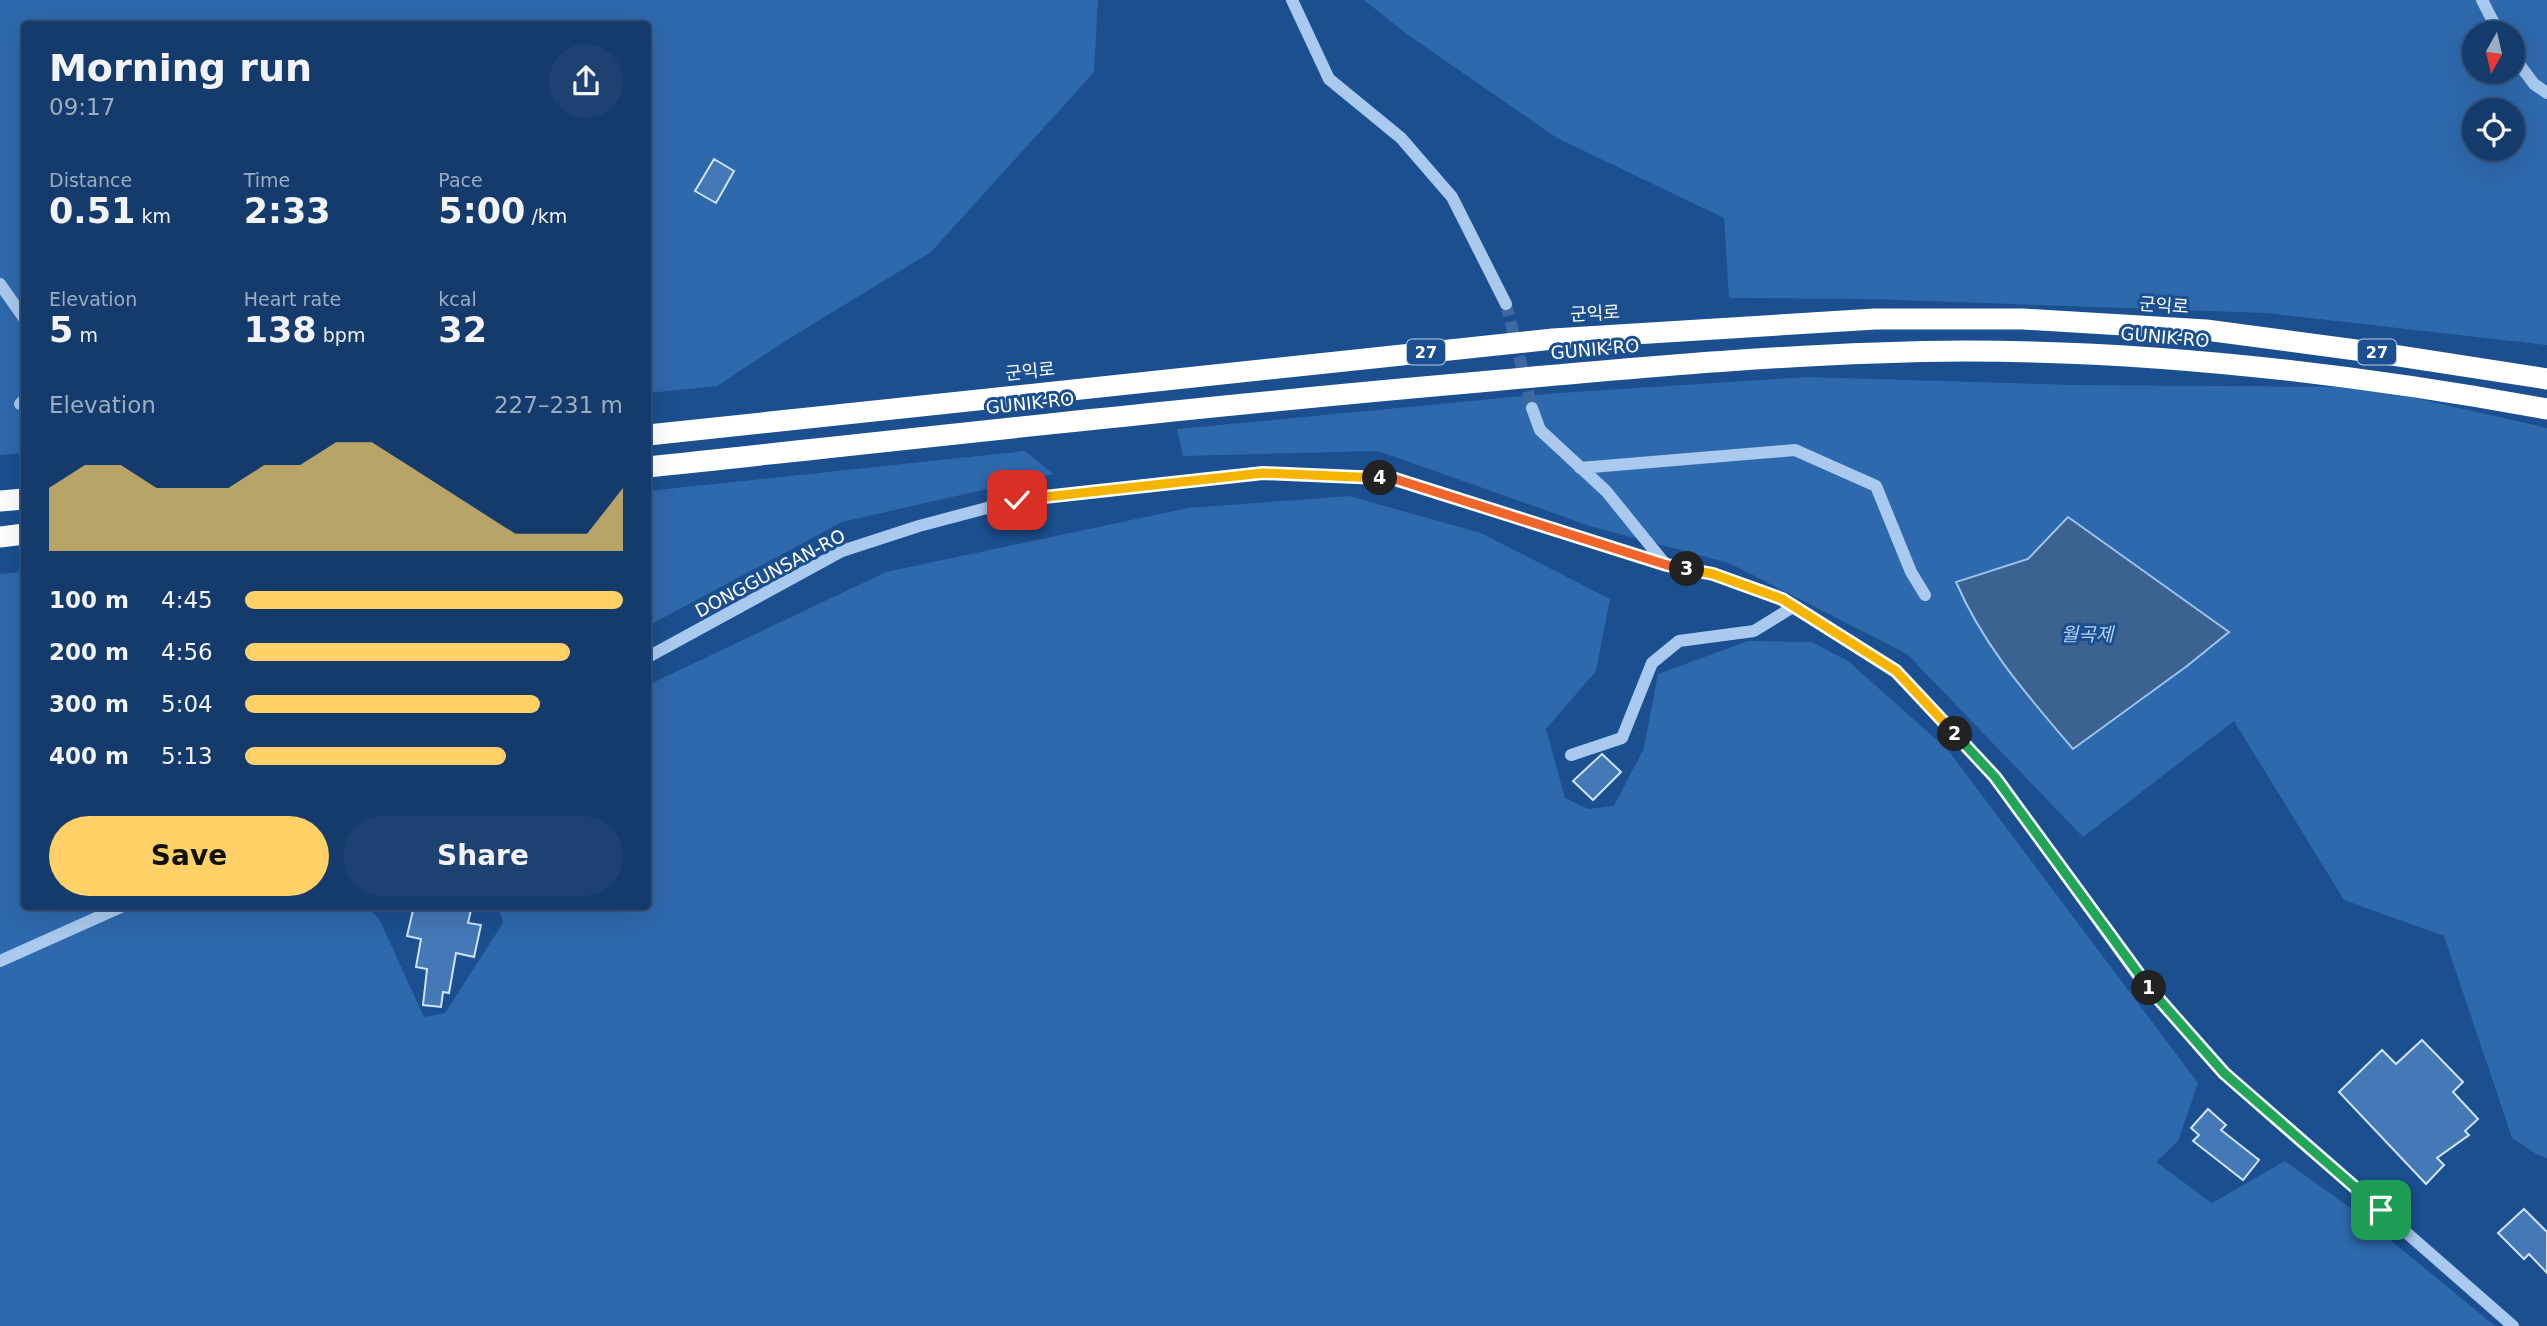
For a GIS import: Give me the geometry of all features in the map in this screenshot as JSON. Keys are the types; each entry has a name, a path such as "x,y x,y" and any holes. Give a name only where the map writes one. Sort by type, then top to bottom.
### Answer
{"highway":[{"name":"군익로","path":"651,435 1553,339 1875,319 2023,319 2206,330 2547,379"},
{"name":"GUNIK-RO","path":"651,467 1233,404 1692,363 1836,354 1967,351 2118,356 2306,372 2547,409"},
{"path":"0,501 21,499"},
{"path":"0,537 21,534"}],"street":[{"path":"1292,0 1329,79 1401,138 1452,197 1506,304"},
{"path":"2482,0 2493,21"},
{"path":"2525,72 2534,84 2547,93"},
{"path":"0,284 21,314"},
{"path":"1532,408 1540,430 1606,491 1667,565"},
{"path":"1580,468 1795,450 1876,486 1911,572 1925,595"},
{"name":"DONGGUNSAN-RO","path":"651,655 842,551 919,526 1017,500 1263,473 1395,479 1667,565 1713,574 1782,599 1896,671 1995,777 2141,980 2224,1073 2514,1326"},
{"path":"1571,754 1622,738 1652,663 1679,641 1754,631 1793,607"},
{"path":"0,961 114,910"}],"shaded area":[{"path":"0,0 1098,0 1094,72 931,252 717,386 651,393 651,21 21,21 21,453 0,455"},
{"path":"1364,0 2547,0 2547,345 2266,313 1870,299 1729,298 1724,218 1557,138 1408,35"},
{"path":"1807,377 2074,385 2366,387 2547,428 2547,1158 2512,1138 2444,936 2344,900 2234,721 2083,837 1907,654 1729,563 1590,526 1378,451 1183,456 1177,429 1544,394","holes":["2068,517 2229,632 2073,749 1956,583 2028,559"]},
{"path":"1025,451 1053,474 842,522 651,624 651,491"},
{"path":"1349,496 1481,533 1610,599 1596,671 1546,729 1565,798 1588,809 1614,806 1644,748 1658,674 1748,641 1812,642 1848,661 1948,750 2198,1083 2178,1141 2156,1162 2212,1203 2285,1161 2356,1212 2495,1326 0,1326 0,574 21,572 21,910 371,910 381,923 424,1017 445,1013 503,923 500,910 651,910 651,684 886,572 1188,508"}],"water":[{"name":"월곡제","path":"2068,517 2229,632 2073,749 1993,649 1956,582 2028,559"}],"building":[{"path":"714,159 734,171 716,203 695,191"},
{"path":"1602,754 1621,772 1593,800 1573,781"},
{"path":"413,910 471,910 468,923 481,925 474,957 456,953 449,993 443,992 441,1007 423,1005 427,969 416,967 421,939 407,936"},
{"path":"2422,1040 2463,1082 2453,1092 2478,1119 2465,1131 2469,1135 2437,1158 2444,1165 2426,1184 2339,1092 2382,1050 2396,1064"},
{"path":"2208,1109 2226,1125 2221,1130 2259,1160 2243,1180 2193,1141 2199,1135 2191,1128"},
{"path":"2524,1209 2547,1232 2547,1273 2529,1254 2524,1259 2498,1233"}],"tunnel":[{"path":"1506,304 1532,408"}],"route":[{"path":"1017,500 1263,473 1395,479 1667,565 1713,574 1782,599 1896,671 1995,777 2141,980 2224,1073 2381,1210"}]}
